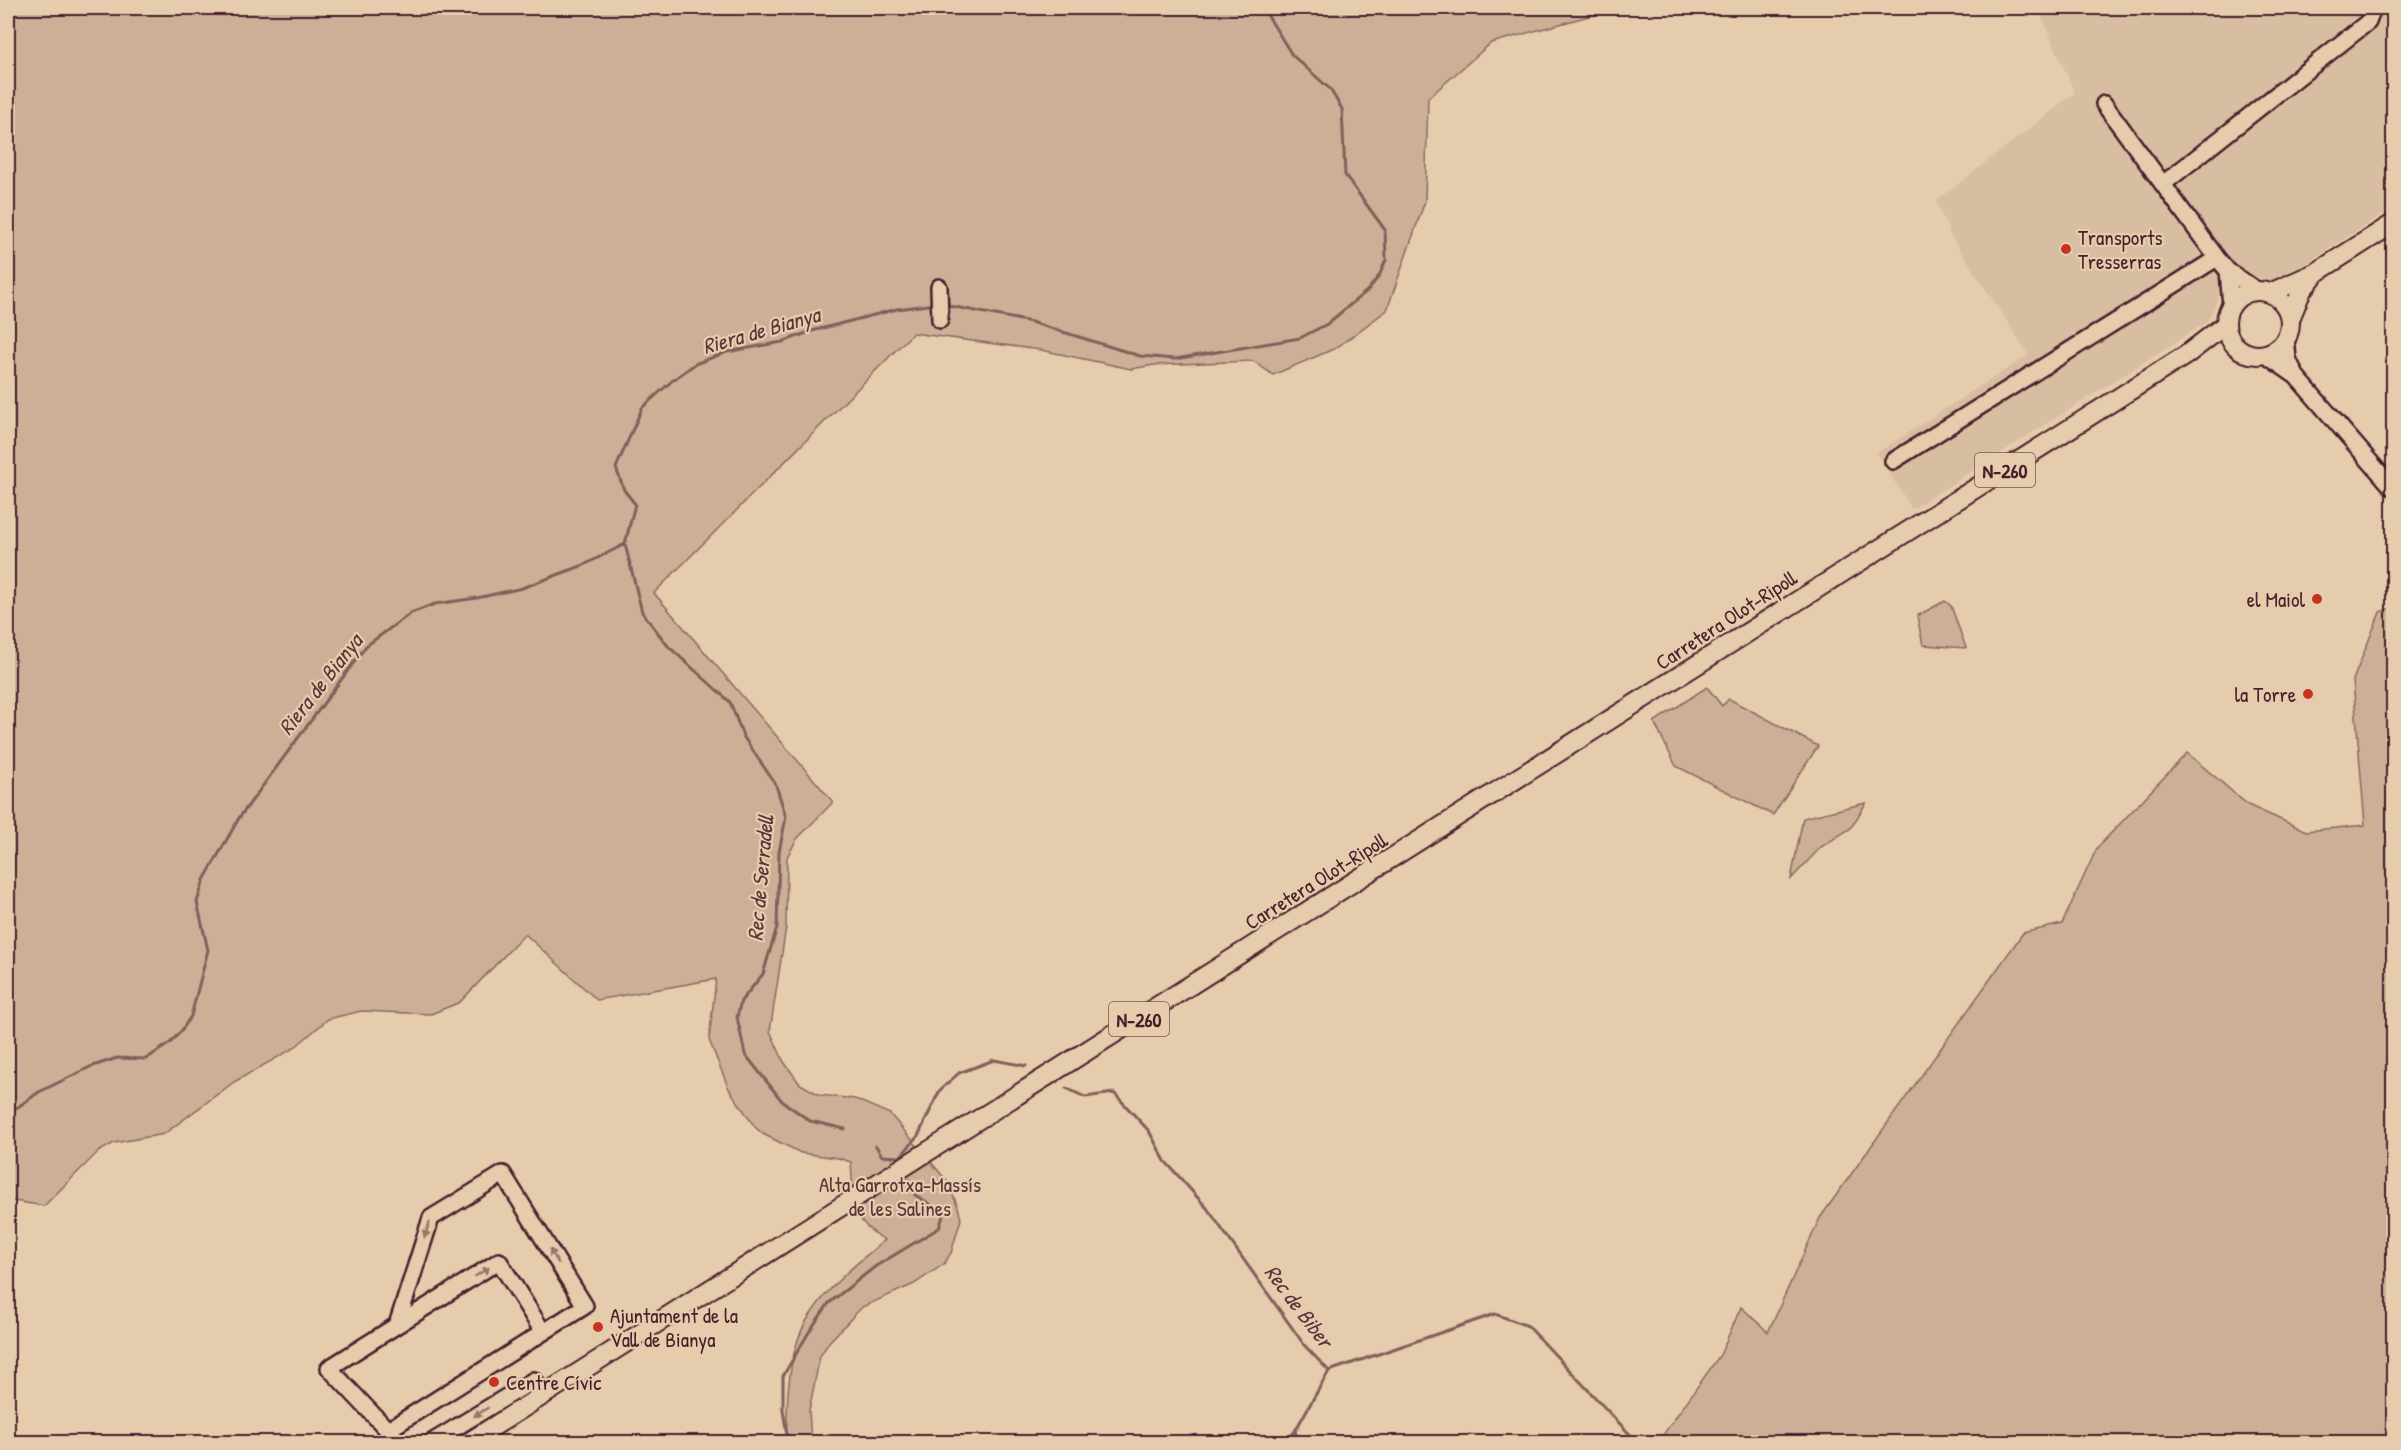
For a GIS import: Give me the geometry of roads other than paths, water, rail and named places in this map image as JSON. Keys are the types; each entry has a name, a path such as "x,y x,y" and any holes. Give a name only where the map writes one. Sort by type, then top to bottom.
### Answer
{"main road":[{"path":"2236,346 2228,334 2226,324 2231,306 2243,295 2264,292 2317,272 2394,223"},
{"path":"2264,354 2279,347 2286,338 2290,319 2302,290 2317,272"},
{"path":"2264,292 2282,302 2290,319"},
{"name":"Carretera Olot-Ripoll","path":"469,1443 2186,355 2226,324"},
{"name":"Carretera Olot-Ripoll","path":"2186,355 2218,345 2236,346"},
{"name":"N-260","path":"2236,346 2249,353 2264,354"}],"street":[{"path":"2163,184 2368,22 2373,8"},
{"path":"2104,104 2228,271 2264,292"},
{"path":"1893,462 2217,258"},
{"path":"2228,271 2231,306"},
{"path":"939,287 940,320"},
{"path":"2286,338 2288,359 2296,376"},
{"path":"2264,354 2296,376 2392,487"},
{"path":"397,1324 431,1218 503,1173 585,1306 543,1332 396,1439 329,1368 499,1261 543,1332"},
{"path":"432,1443 534,1380 543,1395"}],"waterway":[{"name":"Riera de Bianya","path":"945,305 1031,322 1140,356 1175,359 1300,338 1327,324 1368,290 1379,276 1386,260 1385,230 1345,175 1342,109 1330,89 1292,55 1263,8"},
{"name":"Riera de Bianya","path":"8,1114 39,1092 90,1067 117,1058 146,1059 170,1043 182,1030 191,1016 208,950 197,902 204,880 239,818 366,646 411,613 435,604 522,588 584,565 625,544 635,504 624,490 616,468 642,408 695,364 727,352 782,342 812,331 897,309 935,304"},
{"name":"Rec de Serradell","path":"625,544 642,612 668,646 730,702 743,736 776,785 786,817 779,852 777,927 763,974 741,1001 737,1017 745,1054 782,1101 810,1121 845,1129"},
{"name":"Rec de Serradell","path":"876,1146 882,1156 900,1157 918,1136 940,1090 959,1073 994,1060 1026,1066"},
{"name":"Rec de Biber","path":"1066,1088 1085,1097 1114,1093 1149,1131 1165,1161 1207,1208 1305,1346 1329,1371 1495,1314 1528,1326 1637,1442"},
{"path":"788,1442 783,1410 783,1376 829,1303 876,1266 939,1228 944,1213 915,1195 909,1180"},
{"name":"Rec de Serradell","path":"1299,1442 1295,1431 1329,1371"},
{"path":"1287,1442 1294,1432"}],"place":[{"name":"Transports Tresserras","path":"2066,249"},
{"name":"el Maiol","path":"2317,599"},
{"name":"la Torre","path":"2308,694"},
{"name":"Ajuntament de la Vall de Bianya","path":"598,1327"},
{"name":"Centre Cívic","path":"494,1382"}],"park label":[{"name":"Alta Garrotxa-Massís de les Salines","path":"900,1196"}]}
